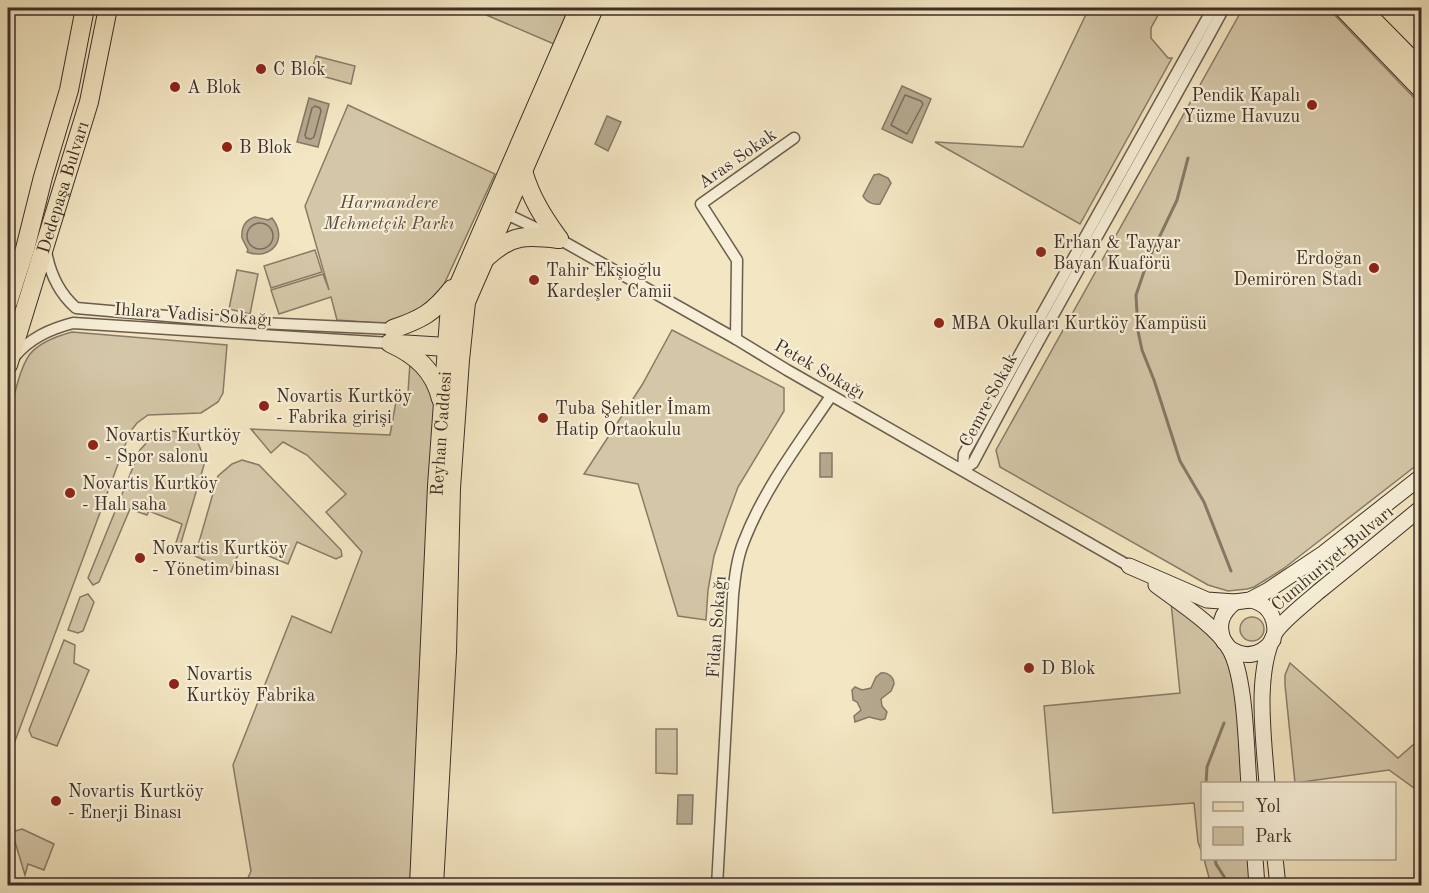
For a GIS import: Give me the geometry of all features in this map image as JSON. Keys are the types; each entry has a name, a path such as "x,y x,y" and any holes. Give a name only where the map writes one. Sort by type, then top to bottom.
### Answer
{"main road":[{"name":"Dedepaşa Bulvarı","path":"8,302 69,90 85,8"},
{"name":"Dedepaşa Bulvarı","path":"8,364 88,102 108,8"},
{"name":"Reyhan Caddesi","path":"419,885 437,486 443,408 452,340 485,258 498,209 579,8"},
{"name":"Reyhan Caddesi","path":"434,885 446,663 451,488 452,340 450,305 459,282 498,209 523,171 594,8"},
{"path":"1343,8 1422,90"},
{"path":"1361,8 1422,70"},
{"path":"523,171 537,209 559,239"},
{"path":"485,258 501,244 515,239 537,237 559,239"},
{"path":"392,336 430,314 459,282"},
{"path":"392,336 452,340"},
{"path":"392,336 424,365 433,377 443,408"}],"street":[{"name":"Cemre Sokak","path":"1057,297 1213,8"},
{"name":"Cemre Sokak","path":"963,470 964,454 1174,101 1224,8"},
{"name":"Aras Sokak","path":"736,339 737,260 701,204 794,138"},
{"name":"Petek Sokağı","path":"498,209 559,239 736,339 831,396 1129,566"},
{"path":"45,239 46,255 52,276 61,293 76,308 392,336"},
{"name":"Ihlara Vadisi Sokağı","path":"8,364 33,339 55,327 73,322 392,336"},
{"name":"Fidan Sokağı","path":"717,885 733,595 738,559 744,540 760,507 786,463 831,396"},
{"name":"Cumhuriyet Bulvarı","path":"1242,601 1267,591 1324,553 1422,476"},
{"name":"Cumhuriyet Bulvarı","path":"1267,782 1262,691 1265,665 1274,636 1304,604 1422,507"},
{"path":"1129,566 1207,600 1260,602 1273,615 1274,636 1268,647 1253,655 1236,653 1195,614 1129,566"},
{"path":"1242,601 1222,615 1220,624 1240,680 1249,782"},
{"path":"1255,860 1257,885"},
{"path":"1275,860 1278,885"}],"green space":[{"path":"470,8 569,8 554,44"},
{"path":"1089,8 1162,8 1151,28 1151,38 1168,58 1172,58 1080,224 935,142 1023,147"},
{"path":"1243,8 1328,8 1421,105 1422,461 1283,569 1254,587 1228,591 1208,585 1000,467 996,450"},
{"path":"316,56 355,66 351,84 311,73"},
{"name":"Harmandere Mehmetçik Parkı","path":"348,105 495,174 435,301 391,324 337,320 331,297 279,314 271,290 323,274 329,290 305,206"},
{"path":"315,250 322,272 271,288 264,266"},
{"path":"237,270 258,274 250,314 229,309"},
{"path":"672,330 784,388 784,411 738,487 726,520 714,556 706,620 678,616 638,484 584,474 642,385"},
{"path":"72,332 227,345 223,393 218,402 201,413 148,415 130,432 8,760 8,423 19,377 30,354 44,343"},
{"path":"410,362 419,366 436,396 410,885 245,885 251,871 233,765 292,616 331,633 362,552 326,512 346,494 307,455 283,442 271,453 251,429 390,435 397,396 408,393"},
{"path":"163,431 181,432 193,437 200,447 204,465 178,553 173,552 182,524 149,511 147,515 130,509 99,582 93,585 88,578 140,450 149,440"},
{"path":"242,460 259,465 341,550 342,556 336,559 297,542 288,564 242,545 231,572 195,556 218,476 232,464"},
{"path":"88,594 94,602 83,631 78,633 68,630 80,597"},
{"path":"1171,602 1209,632 1223,650 1235,686 1241,727 1245,782 1201,782 1201,850 1194,803 1053,813 1044,706 1180,693"},
{"path":"1247,617 1257,617 1264,624 1264,634 1257,641 1247,641 1240,634 1240,624"},
{"path":"64,640 75,645 74,663 89,670 57,746 32,737 29,730"},
{"path":"1290,663 1398,758 1421,738 1421,793 1389,770 1295,782 1285,675"},
{"path":"656,729 677,729 677,774 656,773"},
{"path":"22,829 54,844 44,870 28,864 25,875 12,832"},
{"path":"1204,860 1252,860 1255,885 1211,885"}],"water":[{"path":"902,86 931,99 912,143 882,129"},
{"path":"309,98 329,104 318,147 297,142"},
{"path":"607,116 621,122 608,151 595,144"},
{"path":"879,174 888,178 891,183 880,204 875,204 863,196 874,175"},
{"path":"255,217 268,220 272,218 277,226 278,240 270,251 256,254 247,252 242,230 244,224"},
{"path":"820,453 832,453 832,477 820,477"},
{"path":"881,673 890,676 894,684 891,691 881,699 882,706 887,712 885,719 869,717 855,722 854,716 861,710 857,702 853,700 852,690 855,687 862,690 871,688 876,677"},
{"path":"678,795 693,795 692,824 677,824"}],"waterway":[{"path":"1188,158 1177,200 1147,263 1136,295 1138,331 1142,350 1180,461 1204,502 1231,571"},
{"path":"1206,782 1207,767 1224,723"},
{"path":"1215,860 1230,886"}],"place":[{"name":"C Blok","path":"261,69"},
{"name":"A Blok","path":"175,87"},
{"name":"Pendik Kapalı Yüzme Havuzu","path":"1312,105"},
{"name":"B Blok","path":"227,147"},
{"name":"Erhan & Tayyar Bayan Kuaförü","path":"1041,252"},
{"name":"Erdoğan Demirören Stadı","path":"1374,268"},
{"name":"Tahir Ekşioğlu Kardeşler Camii","path":"534,280"},
{"name":"MBA Okulları Kurtköy Kampüsü","path":"939,323"},
{"name":"Novartis Kurtköy - Fabrika girişi","path":"264,406"},
{"name":"Tuba Şehitler İmam Hatip Ortaokulu","path":"543,418"},
{"name":"Novartis Kurtköy - Spor salonu","path":"93,445"},
{"name":"Novartis Kurtköy - Halı saha","path":"70,493"},
{"name":"Novartis Kurtköy - Yönetim binası","path":"140,558"},
{"name":"D Blok","path":"1029,668"},
{"name":"Novartis Kurtköy Fabrika","path":"174,684"},
{"name":"Novartis Kurtköy - Enerji Binası","path":"56,801"}]}
